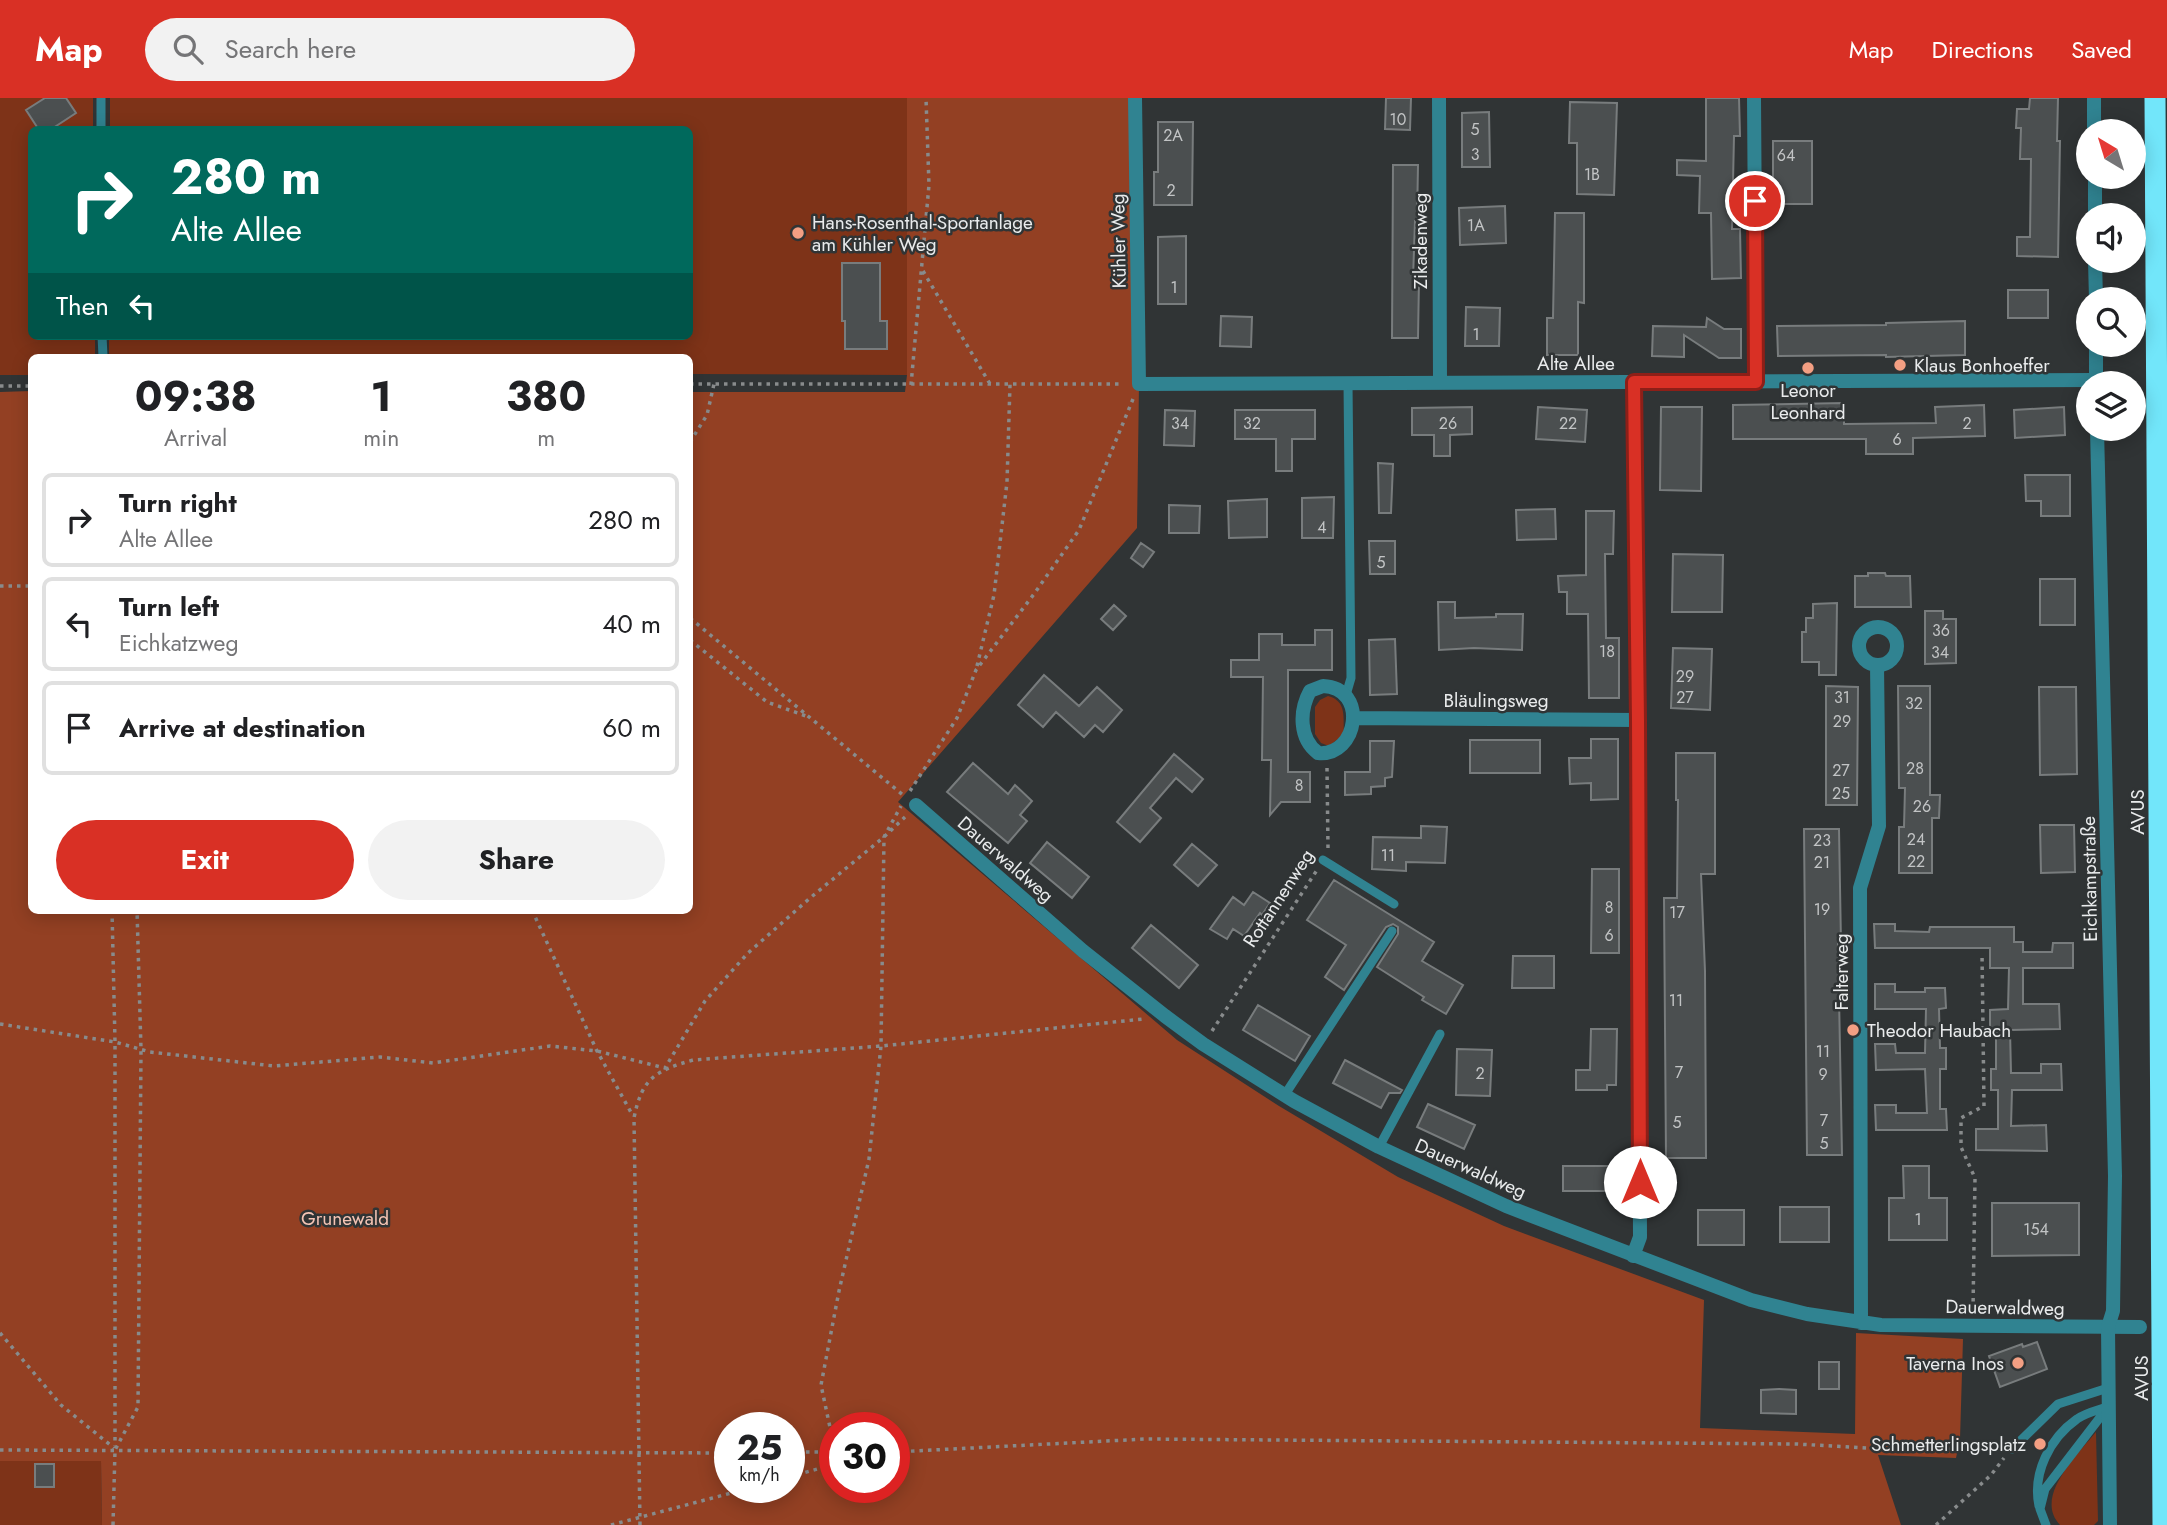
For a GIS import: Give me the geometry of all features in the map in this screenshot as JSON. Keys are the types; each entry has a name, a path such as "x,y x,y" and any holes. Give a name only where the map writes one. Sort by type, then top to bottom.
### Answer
{"highway":[{"name":"AVUS","path":"2155,98 2163,1525"}],"street":[{"name":"Kühler Weg","path":"1135,98 1139,384"},
{"name":"Zikadenweg","path":"1439,98 1440,383"},
{"path":"1754,98 1756,382"},
{"path":"2094,98 2094,119"},
{"path":"1633,1256 1640,1237 1634,382"},
{"name":"Alte Allee","path":"1139,384 2076,382"},
{"name":"Eichkampstraße","path":"2097,441 2115,1175 2113,1311 2108,1327 2110,1525"},
{"name":"Falterweg","path":"1861,1323 1860,888 1879,826 1877,665"},
{"path":"1324,686 1332,687 1346,695 1353,718 1348,737 1341,747 1326,754 1318,753 1305,739 1303,714 1310,691 1324,686"},
{"name":"Bläulingsweg","path":"1353,718 1638,720"},
{"name":"Dauerwaldweg","path":"911,801 1083,951 1203,1044 1284,1096 1379,1147 1506,1206 1633,1256 1779,1308 1861,1323 2108,1327"},
{"path":"2108,1327 2140,1327"}],"lane":[{"path":"101,98 102,126"},
{"path":"1346,695 1351,678 1348,383"},
{"path":"1324,860 1394,904"},
{"path":"1284,1096 1392,932"},
{"path":"1379,1147 1440,1034"},
{"path":"2012,1449 2058,1404 2108,1388"},
{"path":"2040,1509 2041,1498 2049,1483 2109,1406"},
{"path":"2046,1525 2036,1493 2040,1470 2051,1445 2077,1419 2109,1406"}],"path":[{"path":"911,385 929,185 926,98"},
{"path":"922,269 990,384"},
{"path":"693,384 1139,384 1079,530 976,670"},
{"path":"693,437 707,415 714,384"},
{"path":"640,1525 634,1118 638,1098 648,1082 665,1068 705,1001 748,953 884,837 911,801 957,718 976,670 994,595 1007,482 1010,384"},
{"path":"0,386 28,386"},
{"path":"0,586 28,586"},
{"path":"693,620 911,801"},
{"path":"693,642 767,702 811,718"},
{"name":"Rottannenweg","path":"1203,1044 1328,853 1326,754"},
{"path":"827,1412 821,1385 869,1159 881,1046 884,837 911,801"},
{"path":"112,914 115,1042 113,1525"},
{"path":"115,1450 138,1407 141,1050 137,914"},
{"path":"534,914 597,1051 634,1118"},
{"path":"1973,1326 1975,1178 1961,1147 1961,1118 1984,1106 1982,953"},
{"path":"0,1024 115,1042 141,1050 274,1066 380,1057 433,1063 550,1046 597,1051 665,1068 692,1060 881,1046 1165,1017"},
{"path":"0,1333 61,1405 115,1450"},
{"path":"910,1452 1146,1439 1768,1444 1885,1449 2012,1449"},
{"path":"1936,1525 1991,1475 2012,1449"},
{"path":"0,1450 714,1453"},
{"path":"611,1525 714,1498"}],"shaded area":[{"path":"0,98 93,98 93,126 28,126 28,340 95,340 95,354 28,354 28,375 0,375"},
{"name":"Hans-Rosenthal-Sportanlage am Kühler Weg","path":"110,98 907,98 907,375 693,374 693,354 109,354 109,340 693,340 693,126 110,126"},
{"path":"1328,696 1338,702 1344,716 1344,734 1329,746 1321,743 1315,734 1315,707 1320,700"},
{"path":"2096,1432 2098,1521 2094,1525 2060,1525 2053,1514 2055,1489 2061,1476"},
{"path":"0,1461 101,1461 102,1525 0,1525"}],"green space":[{"name":"Grunewald","path":"907,98 1134,98 1139,384 1137,528 898,802 1177,1040 1279,1106 1398,1177 1504,1226 1704,1300 1700,1428 1855,1434 1856,1333 1963,1339 1960,1439 1956,1458 1878,1455 1901,1525 102,1525 101,1461 0,1461 0,392 28,391 28,914 693,914 693,392 905,392"}],"building":[{"path":"45,98 66,98 76,113 56,126 36,126 26,110"},
{"path":"1386,98 1411,98 1410,130 1385,129"},
{"path":"1706,98 1739,98 1740,136 1734,136 1732,229 1740,229 1741,278 1712,279 1711,213 1699,213 1700,176 1677,175 1677,160 1706,161"},
{"path":"2030,98 2058,98 2058,257 2017,256 2017,237 2030,237 2031,159 2020,159 2021,128 2016,128 2017,109 2029,109"},
{"path":"1570,102 1617,103 1614,195 1577,194 1577,143 1569,143"},
{"path":"1489,112 1490,167 1462,167 1462,113"},
{"path":"1158,122 1193,122 1192,205 1154,205 1154,172 1158,172"},
{"path":"1773,141 1812,141 1812,204 1773,204"},
{"path":"1393,165 1418,165 1413,279 1419,279 1418,338 1392,338"},
{"path":"1505,206 1506,243 1460,245 1459,208"},
{"path":"1555,213 1584,213 1584,303 1578,302 1578,355 1547,355 1547,318 1553,318"},
{"path":"1186,236 1186,304 1158,304 1158,237"},
{"path":"842,263 880,263 880,321 887,321 887,349 845,349"},
{"path":"2008,290 2048,290 2048,318 2008,318"},
{"path":"1466,307 1500,308 1499,346 1465,346"},
{"path":"1221,316 1252,317 1251,347 1220,346"},
{"path":"1707,318 1724,329 1741,329 1741,358 1719,358 1684,335 1684,357 1652,356 1653,326 1706,327"},
{"path":"1965,321 1965,355 1778,356 1777,326"},
{"path":"1844,403 1844,424 1936,423 1935,407 1984,405 1985,436 1913,438 1913,454 1866,454 1866,439 1733,439 1733,405"},
{"path":"1472,407 1472,434 1450,435 1450,456 1434,456 1434,435 1412,435 1412,408"},
{"path":"1538,407 1587,410 1585,442 1536,439"},
{"path":"1661,407 1702,407 1701,491 1660,490"},
{"path":"2064,407 2065,435 2015,438 2014,410"},
{"path":"1165,410 1195,411 1194,446 1164,445"},
{"path":"1235,410 1315,410 1315,439 1292,439 1292,471 1276,471 1276,439 1235,439"},
{"path":"1378,463 1393,464 1391,513 1379,513"},
{"path":"2025,475 2070,475 2070,516 2041,516 2041,501 2026,501"},
{"path":"1334,497 1333,538 1302,538 1302,498"},
{"path":"1267,499 1267,537 1229,538 1228,501"},
{"path":"1169,505 1200,506 1199,533 1169,533"},
{"path":"1555,509 1556,539 1517,540 1516,510"},
{"path":"1586,511 1614,511 1613,554 1605,554 1606,638 1619,638 1619,698 1589,698 1588,614 1567,614 1567,592 1559,592 1558,576 1586,575"},
{"path":"1369,541 1395,541 1395,574 1370,574"},
{"path":"1141,543 1154,552 1143,567 1131,558"},
{"path":"1673,554 1723,555 1722,612 1672,612"},
{"path":"1868,573 1910,576 1911,607 1855,607 1855,576 1868,576"},
{"path":"2040,579 2075,579 2075,625 2040,625"},
{"path":"1438,602 1455,602 1455,618 1523,614 1522,650 1439,650"},
{"path":"1837,603 1836,675 1819,675 1819,662 1802,662 1802,632 1806,632 1806,618 1813,618 1813,604"},
{"path":"1114,605 1126,616 1113,630 1101,619"},
{"path":"1925,611 1943,611 1943,619 1956,619 1956,663 1925,664"},
{"path":"1315,630 1332,630 1332,670 1288,670 1288,772 1310,772 1310,802 1281,802 1270,815 1271,760 1262,760 1263,677 1231,677 1231,660 1259,660 1259,634 1282,634 1282,645 1315,645"},
{"path":"1395,639 1397,694 1370,695 1369,640"},
{"path":"1673,648 1712,649 1710,710 1671,708"},
{"path":"1044,675 1079,706 1097,687 1122,710 1103,732 1095,725 1084,737 1056,712 1043,727 1018,705"},
{"path":"1826,686 1858,687 1857,805 1826,805"},
{"path":"1898,686 1930,686 1930,795 1940,795 1939,818 1932,818 1932,873 1899,873 1899,827 1904,827 1905,788 1899,788"},
{"path":"2039,687 2076,687 2077,774 2040,775"},
{"path":"1591,739 1618,739 1618,799 1591,800 1591,783 1570,784 1569,758 1591,758"},
{"path":"1470,740 1540,740 1540,773 1470,773"},
{"path":"1370,741 1394,741 1392,777 1385,778 1385,786 1371,787 1371,794 1345,795 1345,772 1370,772"},
{"path":"1676,753 1715,753 1715,874 1701,874 1705,971 1706,1158 1666,1158 1664,898 1677,898"},
{"path":"1174,754 1203,779 1192,792 1176,778 1150,808 1161,818 1140,842 1117,822"},
{"path":"973,763 1008,794 1015,785 1032,801 1020,815 1027,821 1008,843 947,792"},
{"path":"2040,825 2074,825 2075,872 2041,873"},
{"path":"1421,826 1447,827 1445,863 1406,862 1406,871 1372,869 1373,837 1421,838"},
{"path":"1804,829 1839,829 1842,1155 1807,1155"},
{"path":"1047,842 1089,877 1072,898 1030,863"},
{"path":"1192,844 1217,865 1198,886 1174,865"},
{"path":"1592,869 1619,869 1619,953 1591,953"},
{"path":"1334,880 1434,942 1422,961 1463,985 1446,1014 1377,967 1398,934 1398,927 1393,924 1386,927 1344,990 1325,977 1346,945 1307,920"},
{"path":"1253,892 1270,903 1244,936 1233,929 1227,939 1210,929 1233,897 1244,905"},
{"path":"1874,924 1895,924 1895,931 1929,932 1930,927 2014,927 2014,942 2023,942 2023,952 2052,952 2053,943 2073,943 2073,968 2023,968 2023,1004 2059,1004 2060,1029 2010,1030 2011,1073 2041,1073 2041,1064 2061,1064 2062,1090 2012,1090 2011,1126 2046,1125 2047,1151 1976,1150 1976,1129 1998,1129 1998,1090 1991,1090 1991,1069 1996,1069 1996,1030 1990,1030 1990,1010 2008,1009 2009,968 1990,968 1990,948 1875,948"},
{"path":"1151,925 1198,965 1179,988 1132,948"},
{"path":"1513,956 1554,956 1554,988 1512,988"},
{"path":"1875,984 1895,984 1895,992 1925,992 1925,988 1945,988 1946,1008 1939,1009 1940,1048 1946,1048 1946,1069 1940,1069 1940,1109 1946,1109 1947,1130 1876,1130 1875,1105 1896,1105 1896,1113 1927,1113 1925,1069 1876,1070 1875,1044 1895,1044 1896,1053 1925,1053 1926,1009 1875,1009"},
{"path":"1258,1005 1310,1036 1295,1061 1243,1030"},
{"path":"1591,1029 1617,1029 1616,1085 1607,1085 1607,1090 1576,1090 1576,1070 1590,1070"},
{"path":"1457,1049 1492,1050 1490,1096 1456,1095"},
{"path":"1345,1060 1402,1090 1400,1093 1389,1093 1381,1108 1333,1083"},
{"path":"1428,1104 1475,1125 1464,1149 1417,1127"},
{"path":"1563,1166 1615,1166 1615,1191 1563,1191"},
{"path":"1903,1166 1929,1166 1929,1198 1947,1198 1947,1240 1889,1240 1889,1198 1904,1198"},
{"path":"1992,1203 2079,1203 2079,1255 1992,1256"},
{"path":"1780,1207 1829,1207 1829,1242 1780,1242"},
{"path":"1698,1210 1744,1210 1744,1245 1698,1245"},
{"name":"Taverna Inos","path":"2037,1342 2047,1369 2000,1387 1989,1356 2022,1344 2023,1347"},
{"path":"1819,1362 1839,1362 1839,1389 1819,1389"},
{"path":"1761,1390 1796,1390 1796,1414 1761,1413"},
{"path":"35,1464 54,1464 54,1487 35,1487"}],"place":[{"name":"Hans-Rosenthal-Sportanlage am Kühler Weg","path":"798,233"},
{"name":"Klaus Bonhoeffer","path":"1900,365"},
{"name":"Leonor Leonhard","path":"1808,368"},
{"name":"Theodor Haubach","path":"1853,1030"},
{"name":"Taverna Inos","path":"2018,1363"},
{"name":"Schmetterlingsplatz","path":"2040,1444"}],"route":[{"path":"1640,1182 1634,382 1756,382 1755,201"}]}
